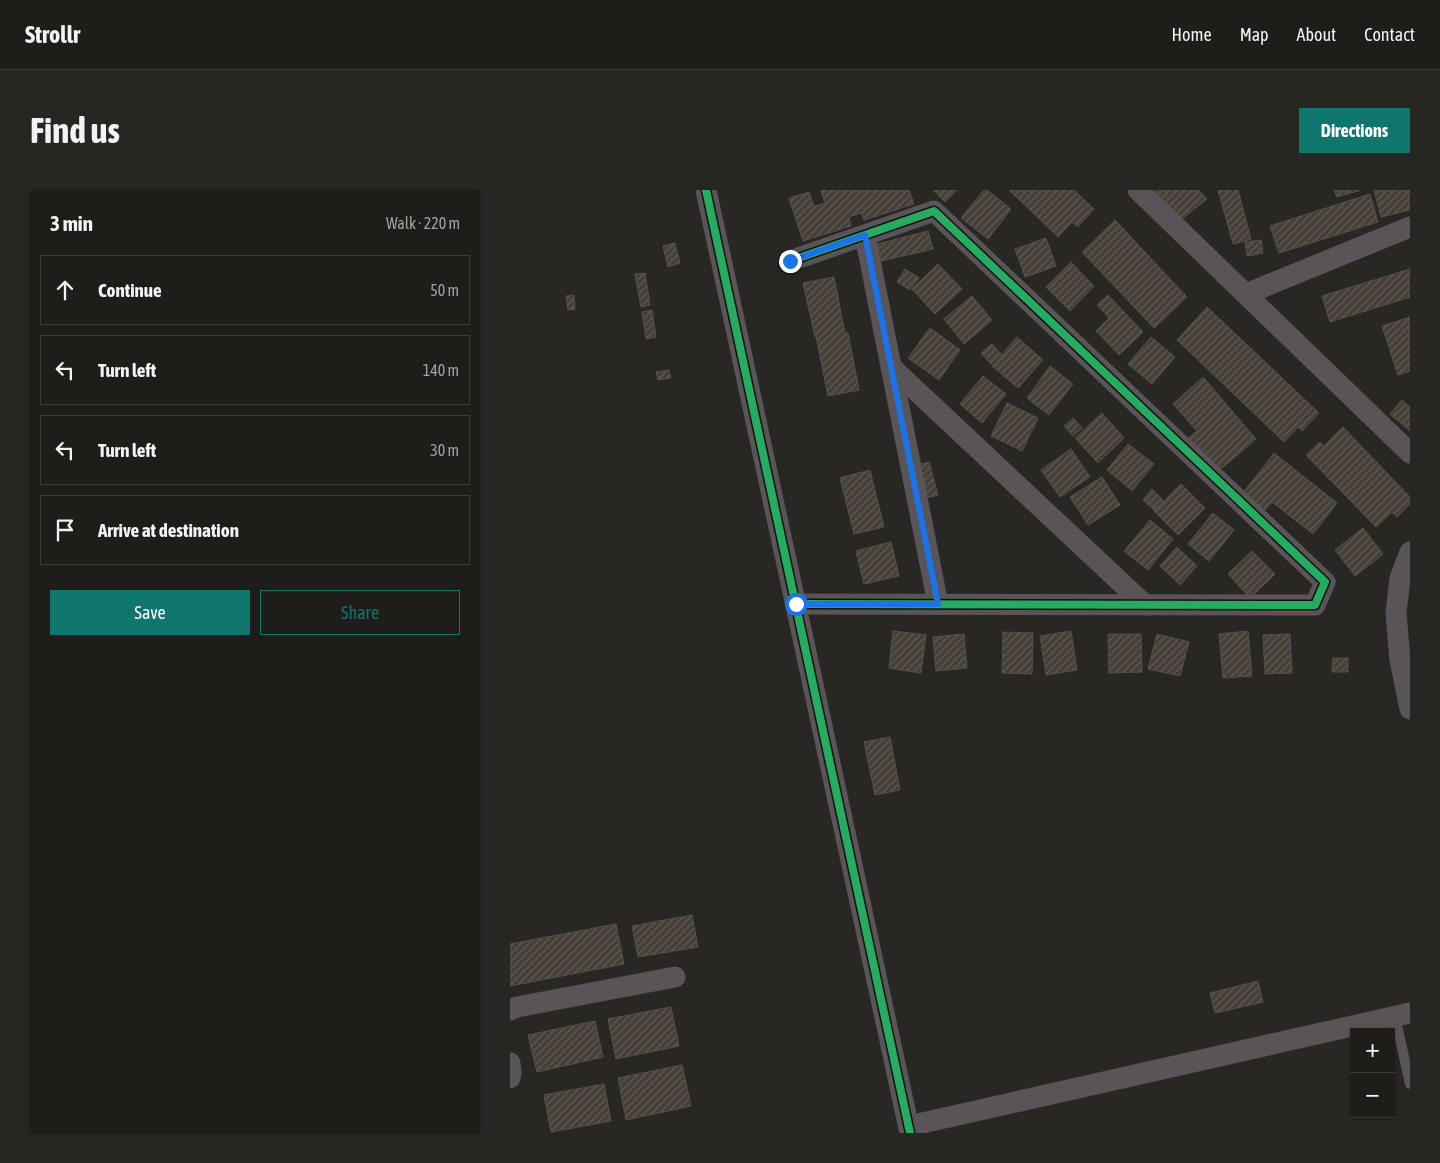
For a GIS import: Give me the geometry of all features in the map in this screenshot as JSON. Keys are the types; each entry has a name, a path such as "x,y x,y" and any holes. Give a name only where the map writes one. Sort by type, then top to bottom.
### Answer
{"street":[{"path":"706,190 909,1129 1402,1014"},
{"path":"1138,190 1410,453"},
{"path":"790,261 934,211 1325,582 1315,605 796,604"},
{"path":"1246,294 1410,227"},
{"path":"865,235 938,604"},
{"path":"891,366 1145,605"},
{"path":"1410,552 1400,578 1396,613 1400,660 1410,709"},
{"path":"510,1010 517,1007 675,977"},
{"path":"510,1063 510,1078"}],"lane":[{"path":"1402,1014 1410,1084"}],"building":[{"path":"821,190 909,190 914,204 864,220 861,213 849,217 851,226 803,241 789,198 809,192 814,206 825,203"},
{"path":"933,190 957,190 945,202"},
{"path":"984,190 987,190 1011,209 988,239 961,218"},
{"path":"1009,190 1074,190 1094,209 1078,227 1072,222 1058,237"},
{"path":"1156,190 1199,190 1207,199 1178,222 1154,192"},
{"path":"1218,190 1238,190 1251,239 1233,244"},
{"path":"1334,190 1361,190 1337,197"},
{"path":"1374,190 1410,190 1410,210 1381,217"},
{"path":"1370,194 1378,222 1279,253 1270,226"},
{"path":"1115,220 1187,297 1154,328 1082,252"},
{"path":"928,231 933,249 877,262 873,245"},
{"path":"1046,238 1056,266 1025,277 1015,249"},
{"path":"1261,240 1263,253 1247,256 1245,242"},
{"path":"675,243 680,263 668,267 663,246"},
{"path":"1071,262 1094,286 1070,311 1046,287"},
{"path":"938,264 962,289 935,314 912,289"},
{"path":"905,269 919,278 910,290 897,282"},
{"path":"1410,269 1410,297 1330,322 1322,296"},
{"path":"645,273 650,305 641,307 635,274"},
{"path":"834,277 845,333 848,333 859,390 828,396 803,283"},
{"path":"574,295 575,309 568,310 566,296"},
{"path":"1108,295 1143,332 1119,355 1096,331 1109,318 1097,305"},
{"path":"972,296 992,320 964,344 944,319"},
{"path":"1207,307 1319,413 1302,431 1298,427 1284,442 1177,340"},
{"path":"652,310 656,337 646,339 642,312"},
{"path":"1410,317 1410,371 1398,375 1382,326"},
{"path":"930,328 960,350 939,380 908,358"},
{"path":"1017,337 1043,360 1018,388 992,366"},
{"path":"1151,337 1175,357 1152,384 1128,364"},
{"path":"992,344 1001,354 991,364 981,353"},
{"path":"1050,366 1073,384 1049,415 1027,398"},
{"path":"669,370 671,378 658,380 656,372"},
{"path":"983,376 1006,394 982,423 960,404"},
{"path":"1203,377 1256,439 1216,473 1187,439 1197,431 1173,404"},
{"path":"1402,400 1410,407 1410,431 1390,414"},
{"path":"1007,403 1038,418 1022,451 991,436"},
{"path":"1102,413 1124,438 1098,463 1075,438"},
{"path":"1073,418 1082,428 1073,436 1064,426"},
{"path":"1343,427 1410,497 1410,504 1397,517 1392,512 1376,527 1306,455 1320,442 1324,446"},
{"path":"1128,444 1154,464 1132,491 1107,470"},
{"path":"1071,449 1090,477 1060,497 1041,470"},
{"path":"1274,453 1337,503 1313,534 1272,502 1264,511 1242,494"},
{"path":"929,462 938,495 926,498 918,465"},
{"path":"870,470 884,527 854,534 840,478"},
{"path":"1102,477 1120,505 1088,525 1070,497"},
{"path":"1181,484 1205,508 1178,535 1154,511"},
{"path":"1152,489 1163,500 1154,510 1143,500"},
{"path":"1213,513 1234,530 1209,561 1188,544"},
{"path":"1150,520 1173,539 1148,570 1124,551"},
{"path":"1363,528 1383,554 1355,576 1335,550"},
{"path":"891,542 899,576 864,584 856,551"},
{"path":"1177,547 1197,566 1180,585 1160,566"},
{"path":"1252,551 1275,574 1250,598 1228,574"},
{"path":"893,631 926,635 921,673 889,668"},
{"path":"1071,631 1077,670 1046,675 1040,636"},
{"path":"1248,631 1252,676 1223,678 1219,634"},
{"path":"1003,632 1033,633 1032,674 1002,673"},
{"path":"964,634 967,668 936,671 933,637"},
{"path":"1108,634 1141,634 1142,672 1109,673"},
{"path":"1157,634 1189,642 1180,676 1148,669"},
{"path":"1290,634 1292,673 1265,674 1263,635"},
{"path":"1333,658 1348,658 1348,672 1332,672"},
{"path":"890,737 900,790 875,795 864,742"},
{"path":"692,915 698,947 638,957 632,926"},
{"path":"616,924 624,964 510,986 510,944"},
{"path":"1258,981 1263,1002 1215,1013 1210,993"},
{"path":"671,1007 679,1046 616,1059 608,1019"},
{"path":"595,1021 603,1057 537,1072 528,1035"},
{"path":"682,1065 691,1106 626,1120 618,1078"},
{"path":"604,1084 611,1121 551,1132 544,1095"}],"cycle path":[{"path":"706,190 910,1133"},
{"path":"790,261 934,211 1325,582 1315,605 796,604"}],"route":[{"path":"790,261 865,235 938,604 796,604"}]}
